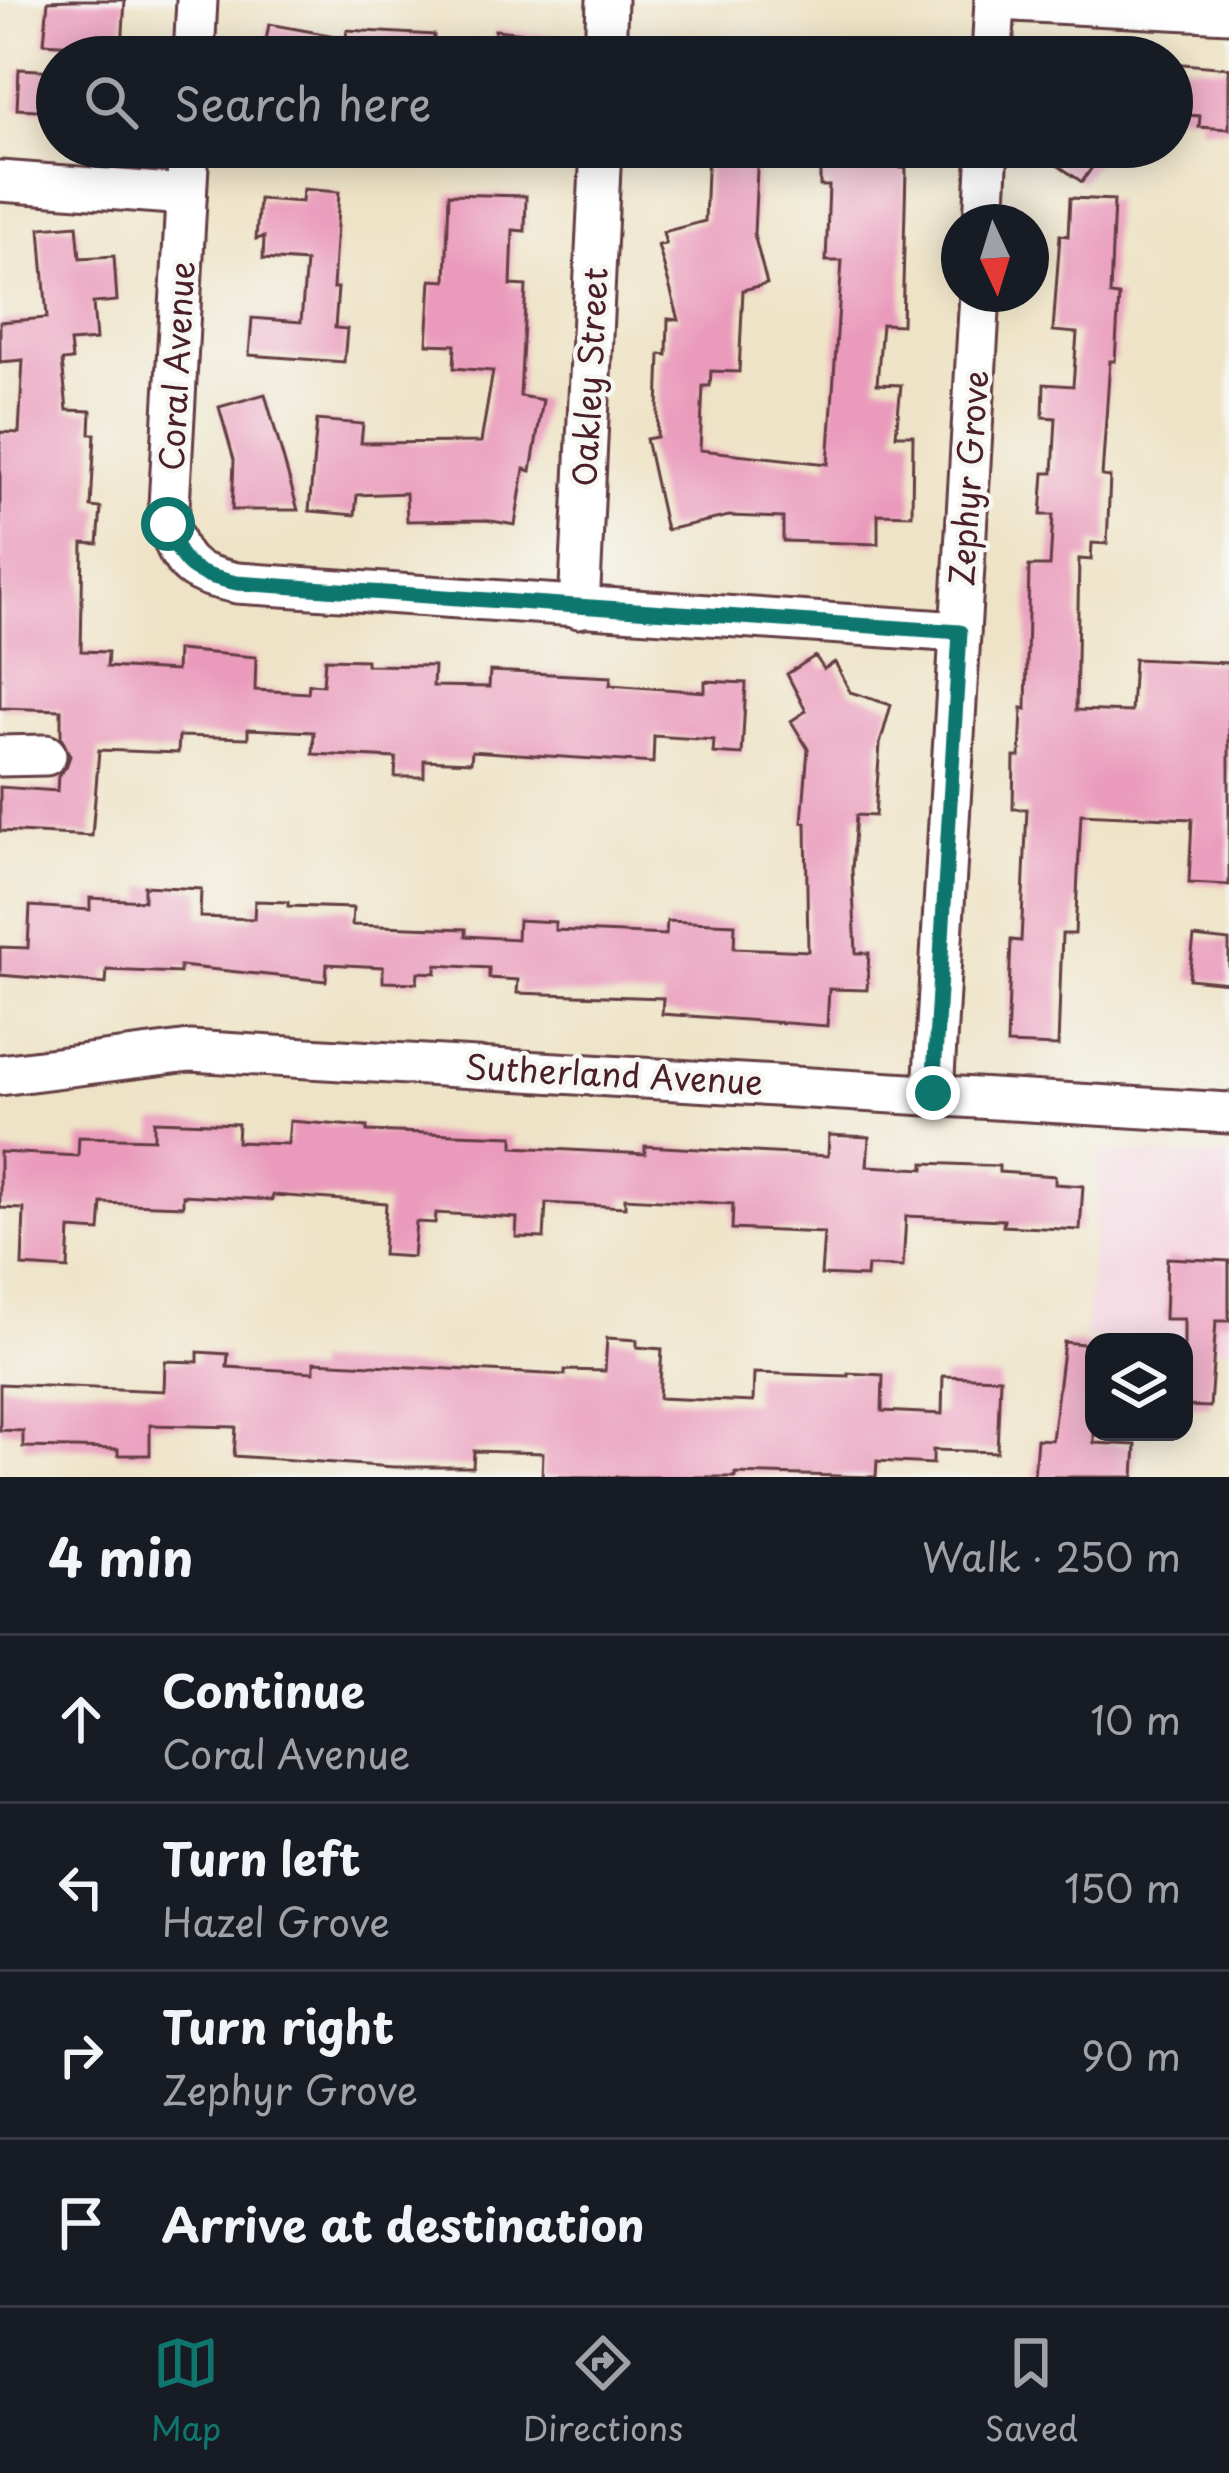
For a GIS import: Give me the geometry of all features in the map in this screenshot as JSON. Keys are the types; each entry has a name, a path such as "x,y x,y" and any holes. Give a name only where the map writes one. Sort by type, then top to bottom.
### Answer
{"street":[{"path":"195,36 197,0"},
{"path":"606,36 608,0"},
{"path":"993,36 995,0 1229,12"},
{"name":"Coral Avenue","path":"188,168 168,524 176,549 199,574 237,583 579,608"},
{"name":"Oakley Street","path":"579,608 600,168"},
{"path":"985,204 987,168"},
{"path":"0,181 186,195"},
{"name":"Zephyr Grove","path":"933,1093 979,312"},
{"path":"579,608 960,632"},
{"path":"0,756 46,754"},
{"name":"Sutherland Avenue","path":"0,1075 190,1051 1229,1113"}],"shaded area":[{"path":"1101,1153 1229,1157 1229,1348 1193,1346 1193,1333 1086,1333"}],"building":[{"path":"125,0 123,36 45,36 48,1"},
{"path":"269,24 335,36 267,36"},
{"path":"347,30 434,36 346,36"},
{"path":"495,30 556,36 494,36"},
{"path":"1193,65 1229,68 1229,129 1199,127 1200,116 1193,116"},
{"path":"19,69 36,70 36,110 17,109"},
{"path":"707,168 757,168 754,234 767,284 743,290 739,372 711,371 710,386 703,386 700,450 828,464 842,261 826,261 829,186 820,186 820,168 906,168 902,325 882,324 877,384 901,385 896,435 913,435 912,515 878,514 878,544 783,541 783,518 729,516 666,530 646,439 657,437 660,354 667,355 668,319 679,320 658,245 666,244 663,232 705,221"},
{"path":"1062,168 1092,168 1082,182"},
{"path":"303,189 339,192 333,288 338,288 335,328 347,329 344,362 249,355 252,318 301,322 306,262 263,259 264,237 256,239 259,199 302,202"},
{"path":"449,194 526,196 525,231 513,230 511,285 526,286 520,396 543,400 531,471 524,469 515,525 486,520 407,521 406,493 357,495 355,515 309,511 317,420 363,424 361,443 481,442 493,371 454,368 455,345 427,344 431,280 446,281"},
{"path":"1070,198 1114,200 1110,295 1119,296 1102,476 1110,477 1107,544 1092,543 1091,560 1079,559 1076,710 1131,712 1134,659 1229,663 1229,885 1189,883 1192,819 1081,814 1075,934 1062,934 1058,1046 1007,1044 1011,940 1021,941 1027,809 1013,809 1014,757 1020,757 1022,708 1026,709 1029,566 1050,566 1053,515 1041,515 1044,473 1053,473 1056,418 1043,417 1044,384 1073,386 1077,333 1053,331 1060,235 1068,236"},
{"path":"77,225 80,258 114,256 117,301 93,303 96,340 70,342 72,360 62,361 67,410 91,411 90,434 95,434 91,507 101,508 98,544 83,543 81,651 108,652 107,667 176,671 177,650 256,657 255,690 308,693 309,684 323,685 325,659 434,666 433,686 489,687 490,671 611,677 610,685 705,692 705,681 746,683 742,755 713,753 714,740 654,736 653,763 472,751 471,762 424,760 424,777 395,777 396,758 313,754 314,732 248,729 248,738 179,736 178,753 99,750 92,836 0,831 0,787 57,791 58,776 70,756 61,737 61,710 0,708 0,432 19,433 23,360 0,362 0,322 47,318 40,228"},
{"path":"265,394 298,510 232,510 234,460 219,407"},
{"path":"815,656 824,669 835,662 850,692 891,705 880,744 875,816 856,815 852,870 856,953 869,953 867,990 829,989 827,1026 662,1014 663,998 517,993 518,980 489,978 489,968 436,965 436,973 418,972 417,983 383,982 383,967 327,964 326,981 180,966 180,973 107,970 106,984 0,975 0,947 28,948 30,906 90,910 90,898 144,901 144,886 201,889 200,917 254,919 255,901 288,902 288,906 353,908 352,925 466,929 466,936 517,939 518,920 555,922 555,930 666,935 667,921 735,924 734,948 808,951 806,823 802,822 808,749 791,721 806,711 787,674"},
{"path":"1194,937 1229,941 1229,983 1189,979"},
{"path":"154,1121 238,1124 237,1142 288,1144 290,1121 367,1127 367,1131 513,1136 513,1147 645,1154 645,1146 828,1156 829,1135 869,1137 867,1166 999,1166 999,1172 1055,1176 1055,1184 1083,1186 1080,1230 1003,1226 1004,1220 906,1216 903,1267 867,1266 866,1277 821,1275 824,1233 732,1229 733,1204 625,1198 625,1207 546,1203 544,1238 516,1237 517,1218 436,1213 435,1223 416,1222 413,1257 383,1255 386,1203 183,1195 183,1206 102,1203 100,1231 70,1229 68,1269 22,1266 24,1209 0,1208 0,1152 78,1156 79,1137 154,1139"},
{"path":"1167,1258 1229,1261 1229,1321 1216,1321 1210,1407 1193,1406 1193,1333 1184,1333 1184,1319 1165,1319"},
{"path":"607,1338 637,1340 637,1347 662,1349 659,1398 753,1402 754,1373 848,1373 883,1375 882,1411 942,1414 943,1376 1000,1378 997,1452 933,1450 933,1464 877,1461 876,1477 735,1473 735,1477 542,1477 543,1453 474,1451 473,1467 394,1467 234,1456 236,1427 150,1425 150,1455 118,1455 118,1449 23,1447 23,1431 0,1430 0,1384 164,1391 165,1361 198,1362 198,1352 228,1354 227,1367 314,1372 314,1362 565,1375 565,1370 605,1371"},
{"path":"1064,1342 1085,1344 1085,1441 1136,1445 1134,1477 1034,1477 1037,1439 1052,1440"}],"route":[{"path":"168,524 176,549 199,574 237,583 960,632 933,1093"}]}
